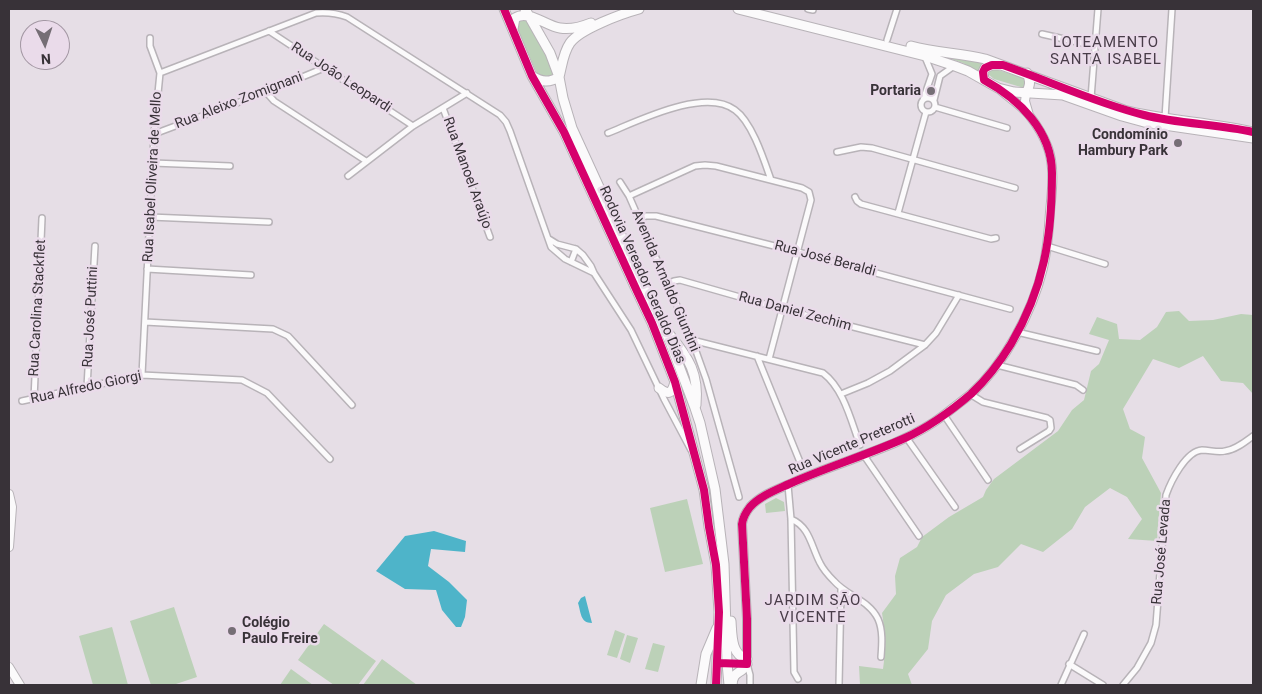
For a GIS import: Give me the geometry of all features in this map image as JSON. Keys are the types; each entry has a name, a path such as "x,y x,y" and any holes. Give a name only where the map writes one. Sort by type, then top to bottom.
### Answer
{"main road":[{"name":"Rodovia Vereador Geraldo Dias","path":"504,9 532,76 564,132 652,323 675,382 704,490 716,565 719,623 716,685"},
{"path":"513,32 514,18 528,11 552,27 560,29 577,28 622,9"},
{"path":"532,76 548,82 559,76 566,50 570,42 579,34 639,9"},
{"path":"738,9 925,56 955,66 998,88 1026,94 1063,95 1144,122 1253,138"},
{"path":"762,9 922,49 978,57 1145,116 1253,132"},
{"name":"Rodovia Vereador Geraldo Dias","path":"528,11 550,53 559,76 572,128 663,327 696,411 715,490 724,571 727,663 731,685"},
{"path":"984,80 984,68 1003,65"},
{"path":"1026,94 1030,85 1027,73"},
{"path":"663,327 697,369 696,411 688,416 684,414"},
{"path":"659,388 664,392 671,392 675,382"},
{"path":"664,399 680,398"},
{"path":"689,435 697,435 705,444"},
{"path":"725,612 731,622 736,652 747,662 745,668 734,675 731,685"},
{"path":"701,685 706,654 719,623"}],"street":[{"path":"887,40 897,9"},
{"path":"1091,98 1098,9"},
{"path":"1165,119 1172,9"},
{"name":"Rua Isabel Oliveira de Mello","path":"142,375 154,134 160,73 316,13 337,13 347,17 500,115 506,122 551,247 559,255 594,273"},
{"name":"Rua João Leopardi","path":"269,30 413,126"},
{"path":"1042,34 1095,46"},
{"path":"150,38 150,46 160,73"},
{"path":"925,56 932,74 921,107 926,112"},
{"path":"935,108 934,100 940,76 955,66"},
{"name":"Rua Aleixo Zomignani","path":"154,134 324,68"},
{"path":"932,74 940,76"},
{"name":"Rua Vicente Preterotti","path":"998,88 1029,114"},
{"path":"266,92 274,100 366,161"},
{"path":"348,176 413,126 466,93"},
{"name":"Rua Vicente Preterotti","path":"747,662 747,620 742,524 745,514 750,507 771,492 906,437 944,415 970,394 997,365 1018,332 1034,298 1043,268 1052,196 1052,166 1048,149 1029,114 1025,101 1026,94"},
{"path":"923,100 927,98 934,100"},
{"path":"608,133 686,104 705,102 724,104 734,109 742,117 761,152 771,180"},
{"name":"Rua Manoel Araújo","path":"443,108 490,238"},
{"path":"926,112 931,112 935,108"},
{"path":"935,108 1007,128"},
{"path":"898,213 926,112"},
{"path":"837,152 861,147 872,148 1016,188"},
{"path":"153,163 230,166"},
{"path":"629,196 695,166 705,165 716,166 802,188 809,192 811,200 769,359"},
{"name":"Avenida Arnaldo Giuntini","path":"620,182 629,196 692,340 697,369 706,379 739,497"},
{"path":"855,197 860,204 991,239 996,238"},
{"name":"Rua José Beraldi","path":"639,219 646,216 656,216 1010,308"},
{"path":"150,217 269,222"},
{"name":"Rua Carolina Stackflet","path":"34,399 42,218"},
{"path":"549,239 557,244 576,249 591,266 631,330 687,445 696,459"},
{"name":"Rua José Puttini","path":"87,387 95,246"},
{"path":"1046,246 1105,264"},
{"path":"571,262 576,249"},
{"path":"147,269 251,274"},
{"name":"Rua Daniel Zechim","path":"667,284 674,280 680,280 782,309 925,345"},
{"path":"841,394 868,383 890,371 925,345 936,333 959,295"},
{"path":"145,322 273,329 288,336 352,405"},
{"path":"1018,332 1097,350"},
{"path":"692,340 823,373 831,379 841,394 860,445"},
{"path":"757,356 802,467"},
{"path":"997,365 1076,385 1083,390"},
{"name":"Rua Alfredo Giorgi","path":"22,401 142,375 242,380 267,392 330,459"},
{"path":"696,383 706,379"},
{"path":"970,394 983,402 1050,420 1052,428 1049,431 1020,449"},
{"path":"944,415 988,480"},
{"name":"Rua José Levada","path":"1123,685 1137,668 1151,644 1156,625 1166,495 1170,485 1186,458 1196,451 1226,451 1253,436"},
{"path":"906,437 955,507"},
{"path":"863,454 919,536"},
{"path":"788,484 794,672 798,679"},
{"path":"9,494 12,507 9,547"},
{"path":"790,519 798,522 806,532 821,564 833,581 841,589 864,603 874,613 881,629 882,657"},
{"path":"839,685 841,589"},
{"path":"1061,685 1084,634"},
{"path":"747,662 750,685"},
{"path":"1069,664 1103,685"},
{"path":"9,667 20,685"}],"green space":[{"path":"526,19 541,47 546,51 554,74 550,78 539,78 517,28 518,20"},
{"path":"945,57 985,62 979,72 963,63"},
{"path":"992,68 1026,79 1026,85 1024,88 994,79 989,75 989,70"},
{"path":"1179,311 1189,321 1213,320 1241,314 1253,315 1253,394 1243,383 1221,381 1203,356 1179,368 1153,359 1123,409 1130,429 1145,437 1142,458 1161,493 1157,541 1128,539 1142,519 1127,497 1110,488 1085,507 1072,529 1043,552 1021,544 998,567 974,574 946,595 932,621 928,649 908,674 912,685 860,685 859,666 883,669 885,641 882,613 896,594 895,576 900,558 917,547 922,537 949,517 983,497 994,479 1058,431 1072,410 1084,400 1091,371 1099,364 1109,340 1089,334 1097,317 1117,324 1119,339 1140,340 1157,327 1166,312"},
{"path":"776,498 784,502 785,511 766,513 765,504"},
{"path":"687,499 703,564 665,572 650,508"},
{"path":"174,607 197,677 173,685 151,685 130,621"},
{"path":"324,624 376,661 358,685 334,685 298,660"},
{"path":"112,627 128,685 93,685 79,636"},
{"path":"615,630 625,634 617,658 607,655"},
{"path":"627,635 638,638 630,663 620,659"},
{"path":"653,643 665,646 658,672 645,669"},
{"path":"382,659 417,685 363,685"},
{"path":"291,669 313,685 280,685"}],"water":[{"path":"434,531 466,541 465,552 431,549 428,566 449,582 467,600 465,617 461,627 456,627 442,610 436,590 405,589 376,571 405,536"},
{"path":"585,596 592,623 588,623 583,619 578,603"}],"cycle path":[{"path":"504,9 532,76 564,132 652,323 675,382 704,490 716,565 719,612 716,685"},
{"path":"718,663 747,664 747,619 742,524 750,507 774,491 803,478 905,438 923,429 956,407 971,394 998,364 1011,344 1031,303 1044,262 1048,240 1052,196 1051,158 1040,130 1031,118 1009,97 984,80 983,72 985,68 992,65 1003,65 1090,98 1144,115 1253,132"}],"place":[{"name":"Portaria","path":"931,91"},
{"name":"Condomínio Hambury Park","path":"1178,143"},
{"name":"Colégio Paulo Freire","path":"232,631"}],"district":[{"name":"LOTEAMENTO SANTA ISABEL","path":"1106,52"},
{"name":"JARDIM SÃO VICENTE","path":"813,610"}]}
